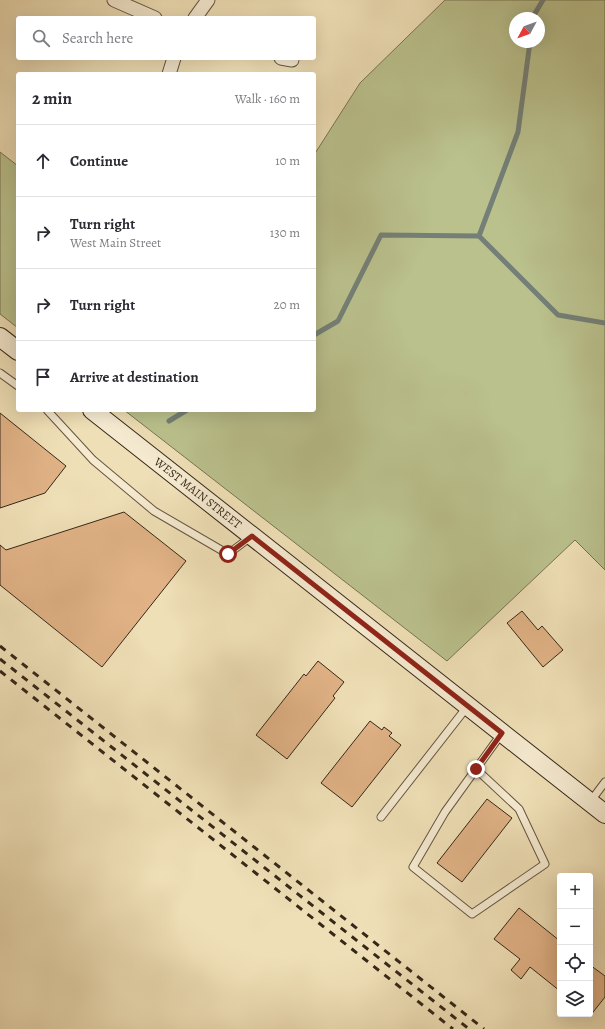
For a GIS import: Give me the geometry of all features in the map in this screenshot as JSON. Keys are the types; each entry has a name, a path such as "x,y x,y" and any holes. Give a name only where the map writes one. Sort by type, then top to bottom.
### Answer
{"street":[{"path":"114,0 150,16"},
{"path":"196,16 208,0"},
{"path":"170,72 173,60"},
{"path":"0,337 16,349"},
{"name":"WEST MAIN STREET","path":"95,412 605,814"}],"lane":[{"path":"0,373 16,385"},
{"path":"49,412 93,460 154,511 228,554 252,536"},
{"path":"381,817 468,706"},
{"path":"476,769 519,809 545,864 472,914 413,867 444,812 502,733"},
{"path":"590,802 605,782"}],"green space":[{"path":"445,0 605,0 605,570 575,540 447,661 127,412 316,412 316,152 360,83"},
{"path":"0,152 16,164 16,326 0,314"}],"building":[{"path":"0,413 66,466 45,493 0,508"},
{"path":"124,512 186,561 102,667 0,585 0,545 6,550"},
{"path":"522,611 538,630 542,626 563,650 543,667 507,623"},
{"path":"318,661 344,682 333,696 335,698 287,759 256,735 304,674 306,676"},
{"path":"370,721 382,730 384,727 392,733 389,736 401,745 352,807 321,783"},
{"path":"487,799 512,818 462,882 437,863"},
{"path":"519,908 557,939 557,989 530,967 521,979 511,970 520,959 494,939"},
{"path":"593,967 605,976 605,997 593,1012"}],"waterway":[{"path":"536,12 543,0"},
{"path":"479,236 518,132 529,48"},
{"path":"316,334 338,321 381,235 479,236 558,315 605,323"},
{"path":"169,421 184,412"}],"railway":[{"path":"0,646 484,1029"},
{"path":"0,659 469,1029"},
{"path":"0,671 453,1029"}],"route":[{"path":"228,554 252,536 502,733 476,769"}]}
